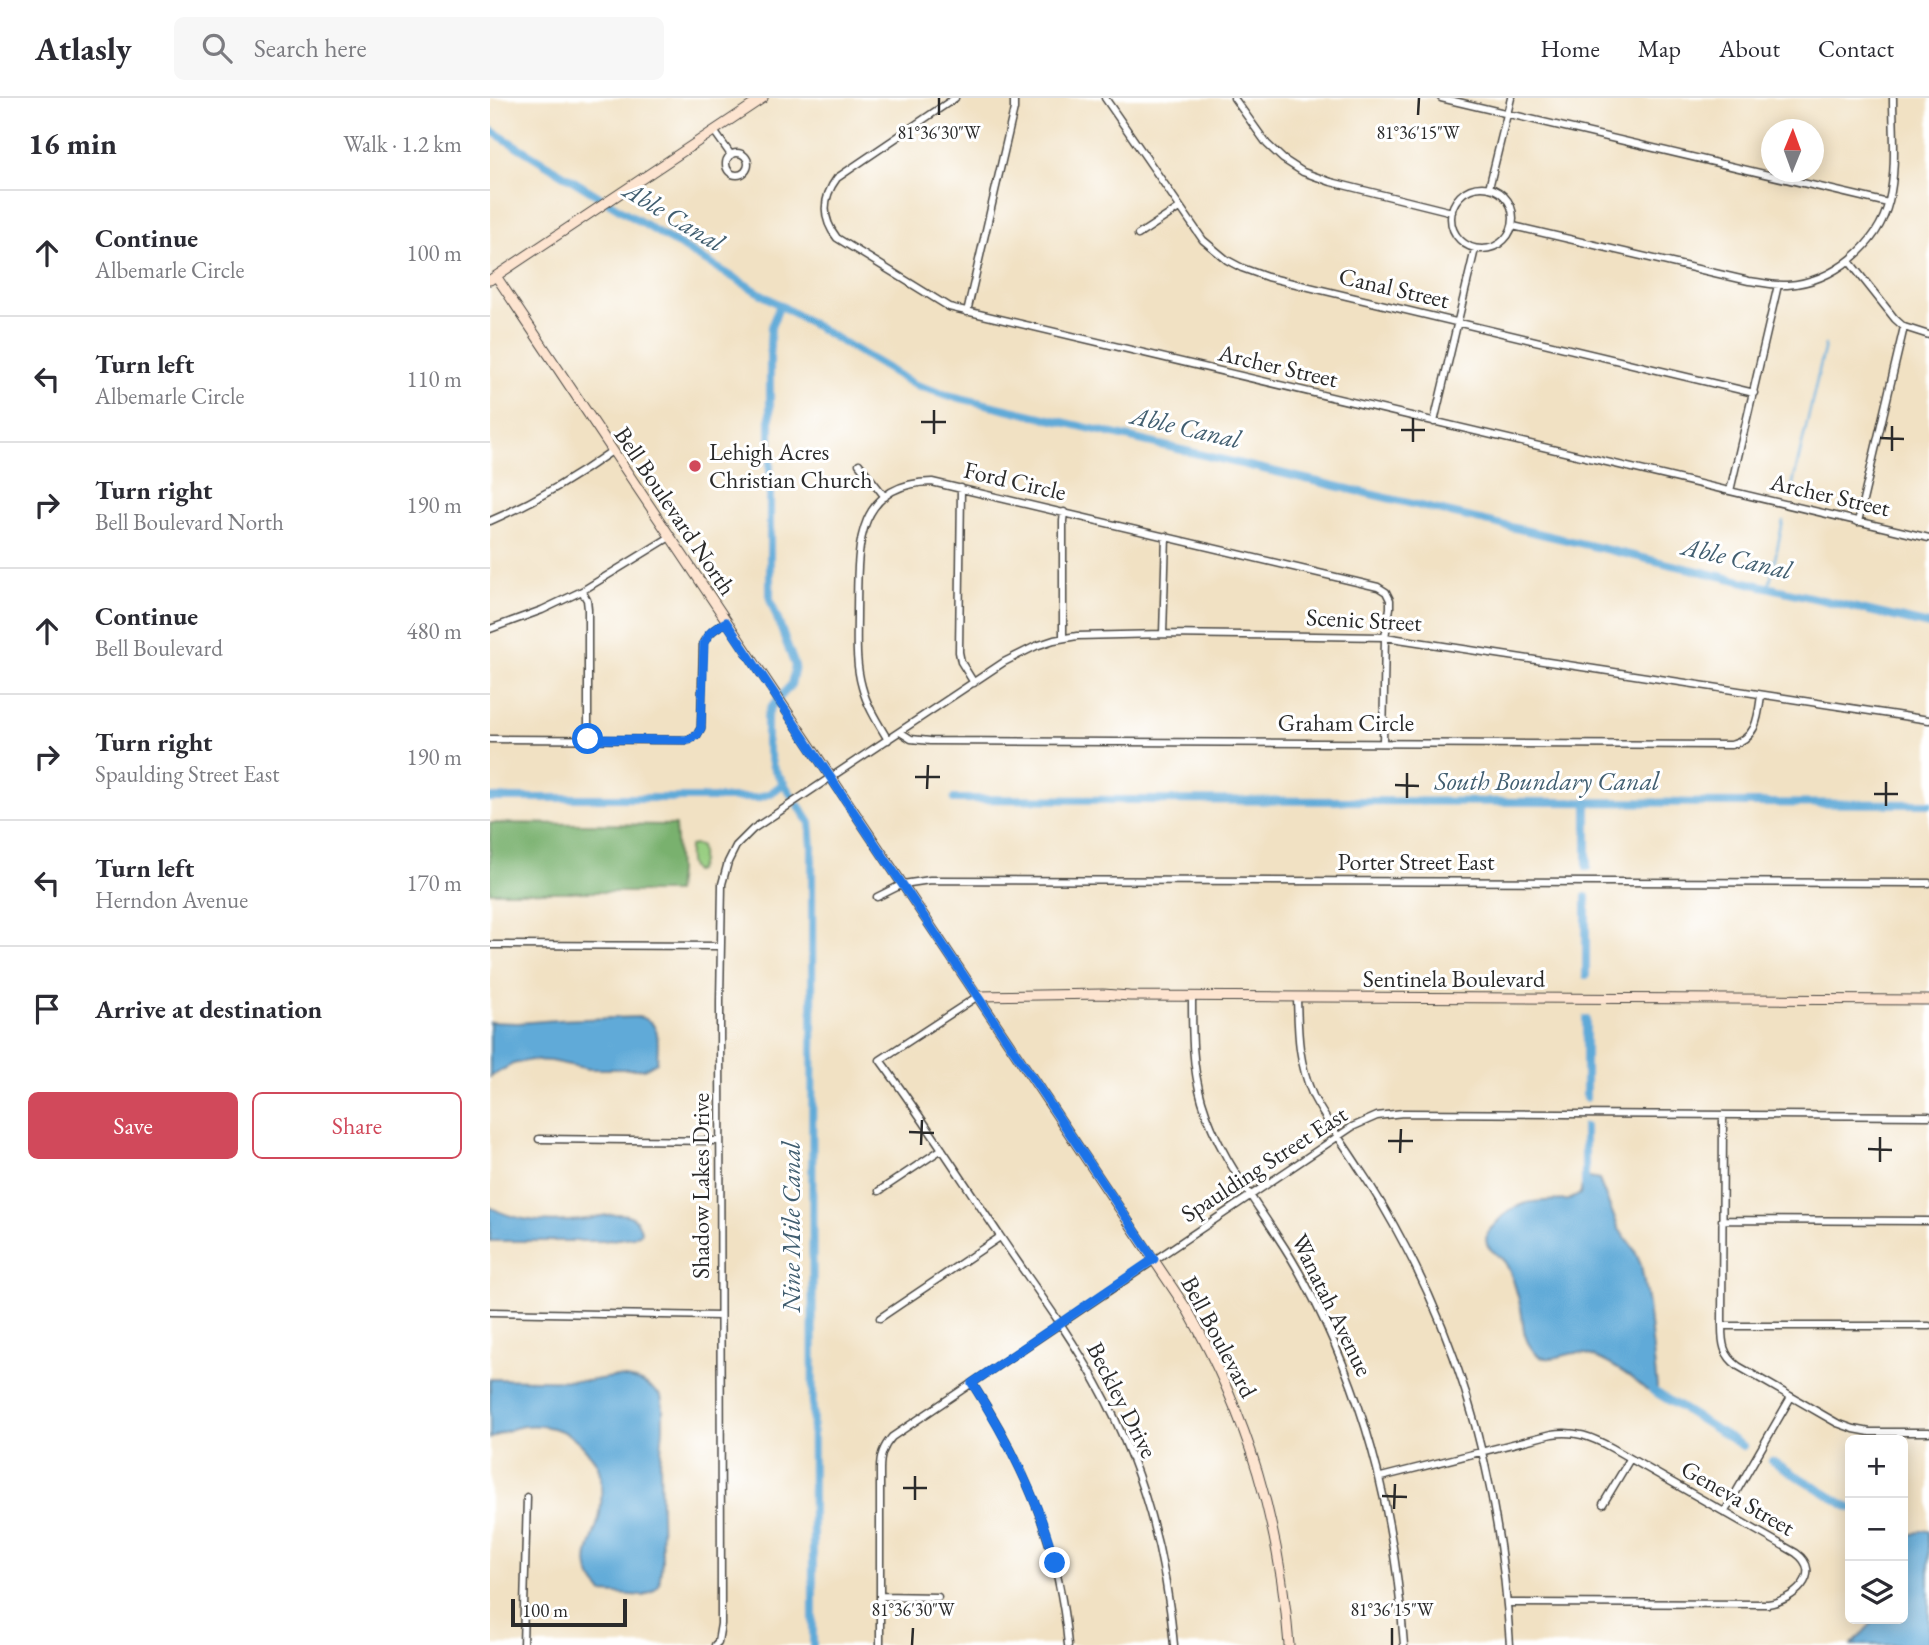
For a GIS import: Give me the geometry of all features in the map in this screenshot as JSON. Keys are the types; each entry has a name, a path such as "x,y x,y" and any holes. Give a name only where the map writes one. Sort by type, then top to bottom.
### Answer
{"street":[{"path":"493,278 763,98"},
{"name":"Archer Street","path":"955,98 837,178 827,195 825,212 831,230 845,244 940,303 967,312 1929,538"},
{"path":"967,312 1014,109 1014,98"},
{"name":"Canal Street","path":"1105,98 1203,240 1218,254 1242,268 1267,278 1754,393"},
{"path":"1234,98 1267,144 1303,172 1331,182 1452,212"},
{"path":"1441,98 1888,203"},
{"path":"1489,188 1511,98"},
{"path":"1513,226 1749,281 1789,285 1812,280 1833,271 1858,253 1874,234 1885,214 1892,173 1893,98"},
{"path":"714,131 731,155"},
{"path":"1479,187 1489,188 1499,191 1506,198 1514,216 1513,226 1509,235 1494,247 1475,248 1459,239 1451,222 1452,212 1461,195 1479,187"},
{"path":"1138,235 1179,208"},
{"path":"1434,422 1475,248"},
{"path":"1849,261 1895,319 1904,327 1929,335"},
{"name":"Bell Boulevard North","path":"493,278 848,802"},
{"path":"1730,491 1778,285"},
{"path":"1858,522 1904,327"},
{"path":"490,521 561,485 611,451"},
{"path":"859,464 885,497 872,512 859,544 859,679 866,700 888,740"},
{"name":"Ford Circle","path":"885,497 904,486 922,482 941,484 1378,587 1390,600 1385,637"},
{"path":"961,488 959,652 961,662 974,683"},
{"path":"1063,637 1064,512"},
{"path":"1164,634 1166,536"},
{"path":"490,629 542,610 582,591 670,537"},
{"path":"582,591 588,609 588,739"},
{"path":"490,739 689,740 697,735 701,728 704,643 713,629 726,622"},
{"name":"Scenic Street","path":"831,777 1020,653 1063,637 1105,634 1385,637 1929,720"},
{"path":"1383,743 1385,637"},
{"name":"Graham Circle","path":"900,732 911,739 930,741 1731,745 1748,737 1753,729 1761,695"},
{"name":"Shadow Lakes Drive","path":"715,1645 721,1624 722,884 736,846 754,829 831,777"},
{"name":"Bell Boulevard","path":"848,802 1154,1259 1203,1338 1248,1438 1264,1492 1277,1545 1289,1645"},
{"name":"Porter Street East","path":"903,884 930,880 1929,883"},
{"path":"877,897 903,884"},
{"path":"490,945 721,946"},
{"name":"Sentinela Boulevard","path":"978,996 1103,994 1929,1000"},
{"name":"Beckley Drive","path":"978,996 880,1060 1059,1324 1107,1401 1139,1475 1158,1543 1166,1578 1174,1645"},
{"name":"Wanatah Avenue","path":"1192,996 1194,1063 1202,1102 1218,1142 1299,1272 1331,1335 1364,1422 1381,1477 1395,1550 1405,1645"},
{"path":"1297,997 1298,1044 1302,1067 1313,1096 1375,1193 1421,1279 1459,1371 1482,1452 1496,1516 1508,1603 1510,1645"},
{"name":"Spaulding Street East","path":"880,1645 880,1470 882,1451 892,1437 1352,1127 1377,1116 1394,1113 1929,1116"},
{"path":"1723,1115 1722,1326 1726,1354 1731,1361 1838,1423 1870,1432 1929,1433"},
{"path":"539,1139 720,1141"},
{"path":"879,1191 942,1149"},
{"path":"1723,1220 1929,1221"},
{"path":"880,1318 1000,1237"},
{"path":"490,1312 720,1316"},
{"path":"1722,1326 1929,1326"},
{"path":"972,1383 1007,1440 1036,1502 1056,1569 1068,1645"},
{"path":"1724,1513 1791,1396"},
{"name":"Geneva Street","path":"1381,1477 1552,1434 1570,1433 1595,1439 1803,1558 1807,1565 1808,1574 1799,1588 1784,1600 1768,1605 1508,1603"},
{"path":"1603,1504 1630,1459"},
{"path":"523,1645 527,1497"},
{"path":"880,1596 938,1597"}],"green space":[{"path":"490,823 675,825 678,871 676,892 490,892"},
{"path":"689,846 700,846 702,859 699,868 694,872 689,863"}],"water":[{"path":"640,1017 652,1024 658,1041 657,1062 644,1069 589,1069 531,1060 513,1064 490,1077 490,1022"},
{"path":"1584,1177 1599,1180 1619,1229 1634,1249 1641,1265 1657,1387 1654,1394 1613,1366 1584,1354 1549,1358 1537,1355 1526,1340 1520,1304 1508,1269 1487,1244 1489,1230 1504,1215 1530,1202 1569,1200 1580,1194"},
{"path":"490,1207 512,1216 549,1222 625,1215 637,1221 641,1233 633,1237 602,1241 490,1241"},
{"path":"613,1377 634,1379 650,1387 661,1396 663,1407 660,1463 662,1562 659,1585 644,1596 603,1593 589,1574 589,1548 599,1518 601,1483 597,1464 580,1443 563,1432 536,1426 512,1429 490,1439 490,1379 587,1381"},
{"path":"1923,1530 1929,1531 1929,1645 1851,1645 1871,1624 1908,1624 1908,1536"}],"waterway":[{"name":"Able Canal","path":"490,130 913,384 947,395 1929,625"},
{"path":"780,305 771,327 770,344 770,599 795,666 791,685 771,707 767,717 767,744 773,767 792,796"},
{"path":"1791,492 1825,345"},
{"path":"1769,587 1783,521"},
{"name":"South Boundary Canal","path":"490,798 757,798 771,793 784,783"},
{"name":"South Boundary Canal","path":"954,799 1929,804"},
{"path":"1587,802 1587,867"},
{"name":"Nine Mile Canal","path":"799,806 810,823 812,846 813,1645"},
{"path":"1586,897 1586,975"},
{"path":"1586,1019 1586,1098"},
{"path":"1585,1127 1585,1185"},
{"path":"1652,1390 1743,1446"},
{"path":"1772,1461 1845,1505"}],"place":[{"name":"Lehigh Acres Christian Church","path":"695,466"}],"route":[{"path":"588,739 689,740 697,735 701,728 704,643 713,629 726,622 1154,1259 972,1383 1007,1440 1022,1471 1036,1502 1055,1563"}]}
